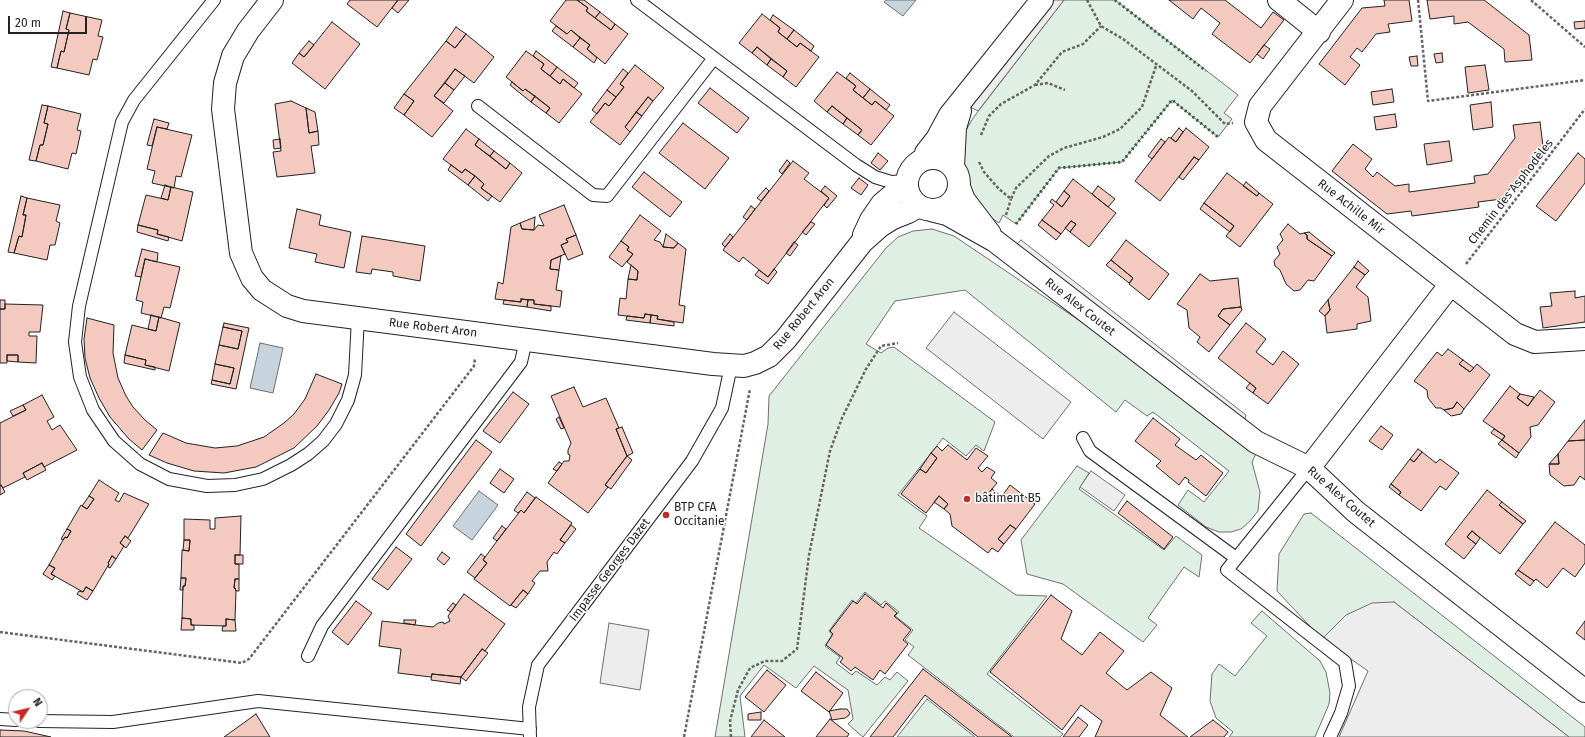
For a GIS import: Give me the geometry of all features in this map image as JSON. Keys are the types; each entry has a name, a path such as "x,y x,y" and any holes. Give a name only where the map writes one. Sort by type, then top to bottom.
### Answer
{"street":[{"name":"Rue Robert Aron","path":"272,0 248,31 233,56 225,83 223,109 241,253 252,278 262,290 287,306 303,311 477,334 731,366 744,366 756,363 769,356 786,339 862,242 893,218 925,208"},
{"name":"Rue Alex Coutet","path":"925,158 926,153 937,139 950,115 1042,0"},
{"path":"1279,0 1318,32"},
{"name":"Rue Achille Mir","path":"1342,0 1260,106 1256,122 1266,140 1450,285 1515,334 1535,342 1585,338"},
{"name":"Rue Alex Coutet","path":"965,98 955,128 956,177 964,200 995,241"},
{"path":"935,157 945,161 956,177 954,199 944,208 925,208 910,197 906,183 909,171 916,163 925,158 935,157"},
{"name":"Rue Robert Aron","path":"862,242 871,220 882,204 906,183"},
{"name":"Rue Alex Coutet","path":"925,208 947,214 995,241 1256,442 1309,468 1356,512 1585,691"},
{"path":"1309,468 1450,285"}],"lane":[{"path":"214,0 134,100 122,122 79,306 75,342 80,377 93,410 114,441 140,464 169,479 207,486 235,486 263,479 291,465 308,454 323,441 336,424 348,400 355,375 358,318"},
{"path":"637,0 856,165 875,177 891,182 906,183"},
{"path":"478,106 593,195 607,196 714,58"},
{"path":"308,656 322,626 521,362 526,340"},
{"name":"Impasse Georges Dazet","path":"530,733 529,707 538,665 692,461 722,408 731,366"},
{"path":"1083,438 1090,451 1236,558"},
{"path":"1309,468 1227,570 1345,662 1349,686 1341,713 1330,737"},
{"path":"48,721 113,722 258,701 530,733"}],"path":[{"path":"1087,0 1101,26 1123,39 1156,66 1192,91 1225,124"},
{"path":"1418,0 1428,101 1585,80"},
{"path":"1531,0 1585,47"},
{"path":"1035,85 1062,52 1083,44 1101,26"},
{"path":"1004,220 1016,188 1048,156 1064,148 1103,137 1120,128 1142,107 1156,66"},
{"path":"980,140 989,116 1000,104 1035,85 1048,83 1065,90"},
{"name":"Chemin des Asphodèles","path":"1450,285 1585,109"},
{"path":"978,160 984,172 998,189 1011,199"},
{"path":"0,632 242,663 249,660 474,366 477,334"},
{"path":"731,737 730,721 738,690 750,668 765,661 782,662 797,649 809,555 830,451 842,418 866,369 881,346 898,343"},
{"path":"684,737 756,363"}],"green space":[{"path":"1064,0 1115,0 1238,95 1224,113 1232,119 1218,137 1172,100 1122,162 1059,168 1016,224 1003,215 999,223 983,212 968,189 966,172 959,160 961,139 973,118"},
{"path":"932,229 954,236 1261,443 1252,462 1260,492 1258,511 1241,529 1231,532 1219,532 1206,527 1178,505 1188,490 1204,502 1229,471 1153,412 1147,416 1125,400 1116,412 965,290 895,301 866,344 881,353 888,348 894,347 995,422 984,451 976,445 966,456 943,438 898,495 927,516 919,528 1016,595 1047,596 987,674 1063,734 1060,737 1014,737 908,655 914,647 905,640 913,630 895,616 899,612 885,601 881,605 865,592 856,603 852,600 829,631 832,635 825,646 840,657 836,663 852,675 856,671 877,685 885,677 890,680 897,672 908,681 863,737 848,724 853,719 848,690 814,666 796,688 764,665 740,696 745,737 715,737 768,424 769,396 886,248 898,237 913,231"},
{"path":"1077,466 1089,473 1079,489 1164,550 1176,536 1202,555 1199,577 1184,567 1148,618 1157,625 1143,642 1063,584 1027,574 1021,540"},
{"path":"1311,513 1585,727 1585,737 1569,737 1394,602 1322,639 1277,591 1279,554 1304,514"},
{"path":"1262,611 1320,661 1326,672 1330,693 1329,704 1315,737 1229,737 1233,732 1216,718 1210,701 1212,674 1219,664 1235,676 1267,636 1251,623"},
{"path":"927,699 975,737 897,737"}],"shaded area":[{"path":"886,0 916,0 903,16 884,2"},
{"path":"1054,0 1064,0 978,111 970,107"},
{"path":"1021,240 1246,415 1244,423 1016,245"},
{"path":"954,312 1071,402 1043,439 926,348"},
{"path":"260,343 283,348 273,393 250,388"},
{"path":"1091,471 1125,495 1114,511 1080,487"},
{"path":"479,491 498,505 472,540 453,526"},
{"path":"1394,602 1569,737 1339,737 1368,671 1322,639 1346,615 1372,603"},
{"path":"609,623 649,630 640,690 600,683"}],"building":[{"path":"350,0 398,0 377,27 347,4"},
{"path":"398,0 409,0 398,13 392,8"},
{"path":"566,0 577,0 588,8 586,11 611,30 615,24 628,34 605,64 587,49 590,45 571,30 567,34 550,21"},
{"path":"577,0 584,0 600,12 595,18 586,11 588,8"},
{"path":"1169,0 1225,0 1261,28 1273,12 1284,20 1250,63 1212,34 1220,23 1201,8 1193,19"},
{"path":"1384,0 1409,0 1412,21 1388,24 1390,32 1376,34 1362,52 1357,48 1350,57 1360,65 1345,85 1319,64 1362,8 1385,6"},
{"path":"1427,0 1484,0 1529,35 1532,60 1505,62 1504,49 1468,22 1454,24 1454,16 1430,19"},
{"path":"63,11 70,13 66,29 69,30 64,52 61,51 57,68 51,67"},
{"path":"600,12 615,24 611,30 595,18"},
{"path":"70,13 102,20 98,36 103,37 97,60 93,59 89,75 57,68 61,51 64,52 69,30 66,29"},
{"path":"762,14 780,28 778,32 797,47 800,43 819,57 796,87 783,77 787,71 757,47 752,53 739,43"},
{"path":"773,15 794,30 787,39 778,32 780,28 770,20"},
{"path":"1585,21 1585,28 1575,29 1574,22"},
{"path":"332,22 360,44 325,89 292,63 299,53 304,57"},
{"path":"556,26 567,34 571,30 580,38 573,47 552,31"},
{"path":"456,27 466,34 455,48 446,41"},
{"path":"794,30 814,46 811,51 800,43 797,47 787,39"},
{"path":"466,34 494,57 474,83 455,69 434,96 453,111 432,137 404,115 414,101 404,94 446,41 455,48"},
{"path":"580,38 590,45 587,49 597,58 594,63 573,47"},
{"path":"309,41 314,45 304,57 299,53"},
{"path":"1264,45 1270,49 1263,59 1257,54"},
{"path":"757,47 771,59 767,65 752,53"},
{"path":"526,51 544,64 541,69 560,84 563,79 582,94 559,123 546,113 550,108 525,89 523,91 506,77"},
{"path":"536,51 557,67 550,76 541,69 544,64 533,56"},
{"path":"1442,53 1443,62 1436,63 1434,54"},
{"path":"1417,56 1418,66 1411,66 1409,57"},
{"path":"771,59 787,71 783,77 767,65"},
{"path":"635,65 664,88 653,101 648,97 625,127 630,132 620,145 590,122 605,103 609,106 624,87 620,84"},
{"path":"1485,65 1489,90 1468,93 1465,67"},
{"path":"557,67 578,83 574,88 563,79 560,84 550,76"},
{"path":"455,69 465,76 454,90 445,83"},
{"path":"623,69 628,73 620,84 624,87 616,97 607,90"},
{"path":"837,72 856,86 853,90 872,105 875,101 894,116 871,145 858,135 862,130 832,106 827,112 814,101"},
{"path":"850,73 870,89 863,98 853,90 856,86 846,78"},
{"path":"512,82 523,91 525,89 535,96 531,102 510,85"},
{"path":"445,83 454,90 444,103 434,96"},
{"path":"710,88 749,118 737,133 698,103"},
{"path":"870,89 890,105 886,110 875,101 872,105 863,98"},
{"path":"1392,89 1394,102 1373,105 1371,92"},
{"path":"607,90 616,97 609,106 605,103 597,114 592,110"},
{"path":"404,94 414,101 404,115 394,108"},
{"path":"535,96 550,108 546,113 531,102"},
{"path":"648,97 653,101 642,116 636,112"},
{"path":"291,101 306,108 309,133 318,131 319,145 311,146 315,173 277,177 273,152 281,151 275,104"},
{"path":"1491,102 1493,127 1473,130 1470,105"},
{"path":"42,105 48,106 44,123 48,124 43,145 40,145 36,161 29,160"},
{"path":"48,106 81,114 77,130 81,131 76,154 72,153 68,169 36,161 40,145 43,145 48,124 44,123"},
{"path":"832,106 847,118 843,124 827,112"},
{"path":"306,108 315,112 318,131 309,133"},
{"path":"636,112 642,116 630,132 625,127"},
{"path":"1395,114 1397,127 1376,130 1374,117"},
{"path":"847,118 862,130 858,135 843,124"},
{"path":"154,119 169,123 167,129 157,127 152,146 147,145"},
{"path":"1540,122 1543,146 1502,199 1478,202 1479,207 1412,216 1411,211 1387,214 1332,171 1353,144 1372,159 1365,169 1373,177 1377,172 1395,186 1409,184 1409,192 1475,183 1474,176 1488,174 1515,138 1513,125"},
{"path":"683,123 729,158 705,189 659,153"},
{"path":"157,127 192,135 181,177 176,176 174,188 152,183 155,171 147,169"},
{"path":"1179,128 1183,132 1176,142 1171,138"},
{"path":"1186,128 1209,147 1199,160 1194,157 1160,201 1135,181 1169,137 1176,142"},
{"path":"466,129 479,139 475,145 506,169 510,163 522,173 500,202 481,188 484,184 475,176 465,169 462,173 443,159"},
{"path":"280,139 281,148 274,149 273,140"},
{"path":"479,139 494,151 490,156 475,145"},
{"path":"1161,139 1165,142 1152,159 1148,156"},
{"path":"1449,141 1452,161 1427,165 1424,144"},
{"path":"494,151 510,163 506,169 490,156"},
{"path":"878,153 888,161 880,170 871,163"},
{"path":"1578,153 1585,159 1585,183 1556,221 1536,206"},
{"path":"1194,157 1199,160 1183,180 1179,177"},
{"path":"787,160 790,163 782,174 779,171"},
{"path":"793,161 809,173 804,179 829,198 768,277 743,257 739,262 723,250"},
{"path":"451,165 462,173 465,169 475,176 468,185 448,170"},
{"path":"644,172 682,202 670,217 632,187"},
{"path":"1227,173 1257,196 1259,193 1273,204 1240,247 1226,236 1234,226 1204,203"},
{"path":"475,176 484,184 481,188 492,196 488,201 468,185"},
{"path":"859,178 868,185 861,195 851,188"},
{"path":"1073,179 1116,213 1089,247 1070,232 1076,224 1071,221 1061,234 1042,220 1054,205 1050,202 1052,199 1062,207 1070,196 1064,191"},
{"path":"1246,182 1259,193 1257,196 1243,186"},
{"path":"165,185 171,187 168,200 161,198"},
{"path":"825,186 837,196 827,208 824,205 829,198 821,191"},
{"path":"1098,186 1115,199 1108,207 1092,194"},
{"path":"171,187 193,192 182,241 157,234 158,230 138,225 146,195 168,200"},
{"path":"766,188 769,191 761,201 757,198"},
{"path":"1064,191 1070,196 1062,207 1056,202"},
{"path":"21,196 27,198 23,215 26,215 22,237 19,236 14,253 8,252"},
{"path":"27,198 60,205 56,221 60,223 55,245 50,245 47,260 14,253 19,236 22,237 26,215 23,215"},
{"path":"1204,203 1234,226 1230,232 1200,209"},
{"path":"564,205 576,235 566,239 568,242 561,245 565,254 551,260 550,269 559,270 556,290 562,291 560,307 534,304 534,300 521,299 521,302 495,299 498,282 503,284 511,227 520,223 522,229 534,230 538,225 544,226 539,215"},
{"path":"751,206 755,209 747,220 743,217"},
{"path":"297,209 321,215 319,225 351,232 344,268 315,262 317,254 289,248"},
{"path":"640,215 661,231 654,240 660,242 663,247 674,248 678,243 686,249 679,305 685,306 683,323 657,319 658,316 645,314 644,318 618,315 620,298 626,299 628,279 637,280 638,271 627,262 633,254 627,250 629,247 621,241"},
{"path":"535,217 534,230 522,229 520,223"},
{"path":"1042,220 1061,234 1056,240 1038,225"},
{"path":"1071,221 1076,224 1070,232 1065,228"},
{"path":"811,222 815,224 806,235 802,232"},
{"path":"1288,224 1300,234 1304,233 1307,235 1307,239 1332,256 1314,281 1308,280 1300,290 1294,291 1286,284 1280,270 1275,266 1274,261 1280,254 1277,247 1283,240 1280,234"},
{"path":"138,225 158,230 157,234 169,237 168,241 137,232"},
{"path":"1309,232 1335,253 1332,256 1307,239 1307,235 1304,233"},
{"path":"666,234 678,243 674,248 663,247"},
{"path":"730,234 733,237 725,247 722,244"},
{"path":"576,235 583,254 568,260 561,245 568,242 566,239"},
{"path":"362,236 425,246 420,281 393,276 393,272 372,269 371,274 356,272"},
{"path":"1126,240 1169,274 1149,300 1129,284 1133,278 1111,260"},
{"path":"621,241 629,247 627,250 633,254 622,267 609,257"},
{"path":"794,242 798,245 790,256 786,253"},
{"path":"142,249 158,253 157,262 145,259 141,277 135,276"},
{"path":"561,256 559,270 550,269 551,260"},
{"path":"145,259 180,267 170,308 164,307 161,318 141,313 143,302 136,300"},
{"path":"1111,260 1133,278 1129,283 1106,265"},
{"path":"1358,261 1369,271 1365,275 1354,267"},
{"path":"631,265 638,271 637,280 628,279"},
{"path":"1354,267 1365,275 1356,287 1368,297 1371,321 1357,324 1357,329 1327,333 1325,316 1330,310 1328,300"},
{"path":"774,269 777,272 768,284 755,275 759,270 768,277"},
{"path":"1200,274 1210,281 1238,278 1241,307 1223,309 1218,316 1230,325 1209,352 1197,342 1200,337 1189,328 1187,310 1177,304"},
{"path":"1575,291 1575,298 1585,296 1585,322 1543,328 1540,307 1552,306 1550,293"},
{"path":"521,299 528,300 527,307 503,304 504,300 521,302"},
{"path":"0,300 5,300 5,309 0,309"},
{"path":"528,300 534,300 534,304 551,306 551,311 527,307"},
{"path":"1328,300 1330,310 1325,316 1319,311"},
{"path":"5,304 43,305 40,332 29,332 29,336 37,336 36,363 18,362 18,355 7,355 7,363 0,363 0,309 5,309"},
{"path":"1241,307 1242,310 1230,325 1218,316 1223,309"},
{"path":"645,314 651,315 650,323 626,320 627,316 644,318"},
{"path":"151,315 159,317 156,331 148,329"},
{"path":"651,315 658,316 657,319 674,322 674,326 650,323"},
{"path":"159,317 180,323 169,371 145,365 146,360 125,355 132,325 156,331"},
{"path":"87,318 114,325 113,353 118,378 133,407 157,430 142,450 129,439 110,417 90,378 85,358 84,339"},
{"path":"224,323 249,328 236,389 211,384 212,380 230,384 234,368 215,364 219,345 238,349 242,331 223,327"},
{"path":"1246,323 1266,339 1256,352 1273,365 1283,351 1299,364 1268,404 1253,393 1256,388 1218,358"},
{"path":"223,327 242,331 238,349 219,345"},
{"path":"1448,349 1463,360 1459,364 1470,372 1477,364 1490,375 1464,409 1457,402 1453,408 1444,410 1441,408 1436,408 1428,398 1427,390 1414,381 1437,352 1442,356"},
{"path":"7,355 18,355 18,362 7,361"},
{"path":"125,355 146,360 145,365 155,367 155,370 124,363"},
{"path":"1463,360 1474,368 1470,372 1459,364"},
{"path":"215,364 234,368 230,384 212,380"},
{"path":"316,374 342,384 339,393 329,410 317,426 294,448 256,467 224,473 194,471 167,463 149,455 163,433 186,443 215,448 237,446 264,437 294,414 305,399"},
{"path":"1250,383 1256,388 1253,393 1246,388"},
{"path":"1510,386 1520,394 1517,398 1528,406 1540,390 1555,402 1538,425 1530,427 1531,437 1519,453 1502,440 1505,436 1483,421"},
{"path":"574,387 583,407 606,398 619,428 616,429 627,456 605,485 608,487 588,513 548,483 564,461 569,461 570,455 568,454 568,450 571,443 551,396"},
{"path":"513,392 529,404 500,443 483,431"},
{"path":"1520,394 1534,397 1528,406 1517,398"},
{"path":"42,395 54,417 47,421 52,430 60,425 77,450 44,467 42,463 23,473 25,477 3,488 1,485 0,486 0,423 26,410 23,405"},
{"path":"1457,402 1464,409 1461,414 1451,416 1444,410 1453,408"},
{"path":"23,405 26,410 13,416 10,411"},
{"path":"559,417 564,428 561,429 556,419"},
{"path":"1153,418 1180,439 1175,445 1196,460 1201,455 1223,473 1206,496 1188,482 1189,480 1185,477 1179,485 1156,466 1161,461 1135,441"},
{"path":"1585,420 1585,440 1568,441"},
{"path":"1381,426 1393,435 1382,450 1369,441"},
{"path":"622,427 633,453 627,456 616,429"},
{"path":"1494,429 1505,436 1502,440 1491,433"},
{"path":"476,440 492,452 421,546 406,534"},
{"path":"1502,440 1519,453 1516,458 1498,444"},
{"path":"1585,440 1585,480 1580,476 1574,485 1564,486 1550,475 1549,464 1559,464 1558,454 1568,441"},
{"name":"bâtiment B5","path":"948,445 967,460 976,448 988,456 978,468 982,472 987,467 995,472 991,478 997,483 987,495 997,503 1010,485 1035,504 1016,529 1010,525 998,539 1004,544 998,552 992,548 988,553 952,526 950,514 944,509 948,504 939,496 926,513 901,494 920,469 926,473 937,458 931,453 937,446 942,451"},
{"path":"1418,449 1422,452 1414,462 1410,459"},
{"path":"1422,452 1436,463 1440,459 1459,473 1446,490 1440,486 1421,511 1399,495 1401,492 1391,484 1410,459 1414,462"},
{"path":"931,453 937,458 926,473 920,469"},
{"path":"1558,454 1559,464 1549,464"},
{"path":"627,456 632,460 611,489 605,485"},
{"path":"559,462 562,464 557,471 553,469"},
{"path":"42,463 46,470 27,480 23,473"},
{"path":"500,469 514,479 504,493 490,483"},
{"path":"99,480 119,493 115,500 119,502 124,493 149,504 128,538 125,536 120,543 124,546 116,559 112,556 93,591 86,587 83,592 51,574 55,568 49,565 63,540 65,537 67,538 71,531 67,529 81,505 87,509 94,499 89,496"},
{"path":"1391,484 1401,492 1399,495 1389,487"},
{"path":"1,485 5,492 0,495 0,486"},
{"path":"992,489 1001,496 997,503 987,495"},
{"path":"1487,490 1502,502 1499,505 1523,524 1500,554 1472,531 1467,537 1476,544 1464,559 1445,544"},
{"path":"527,492 535,498 524,513 521,510 518,513 514,510"},
{"path":"89,496 94,499 87,509 82,506"},
{"path":"939,496 948,504 944,509 934,502"},
{"path":"536,497 572,523 560,540 565,543 557,554 554,552 547,562 548,571 540,571 532,581 535,583 528,594 523,590 510,606 474,579 487,563 483,560 497,541 521,510 524,513"},
{"path":"1127,501 1173,537 1164,549 1118,513"},
{"path":"1502,502 1526,521 1523,524 1499,505"},
{"path":"241,516 240,555 235,555 235,564 239,564 239,579 235,579 234,588 236,591 235,620 226,619 226,626 191,625 191,619 182,618 183,586 185,586 186,578 181,578 182,550 189,551 190,540 184,540 184,519 210,520 210,529 215,529 215,518"},
{"path":"1555,522 1585,545 1585,563 1575,577 1563,568 1547,588 1536,579 1534,581 1518,570"},
{"path":"571,525 576,529 565,543 560,540"},
{"path":"1010,525 1016,529 1004,544 998,539"},
{"path":"502,526 506,529 497,541 493,538"},
{"path":"67,529 71,531 67,538 65,537 63,540 61,539"},
{"path":"1472,531 1480,538 1476,544 1467,537"},
{"path":"125,536 131,541 126,548 120,543"},
{"path":"184,540 190,540 189,551 183,550"},
{"path":"396,547 412,559 388,590 372,579"},
{"path":"442,552 450,558 444,565 437,559"},
{"path":"481,554 485,557 483,560 487,563 475,578 467,572"},
{"path":"235,555 243,555 243,564 235,564"},
{"path":"112,556 116,559 110,568 108,567 108,563"},
{"path":"49,565 55,568 51,574 55,576 52,580 43,574"},
{"path":"1518,570 1534,581 1530,586 1515,574"},
{"path":"181,578 186,578 183,590 180,590"},
{"path":"235,579 239,579 239,591 236,591 234,588"},
{"path":"86,587 93,591 87,600 77,594 79,591 83,592"},
{"path":"523,590 528,594 516,608 511,605"},
{"path":"464,594 505,624 485,651 482,649 461,677 432,674 431,677 398,673 401,649 379,646 382,621 433,627 438,623 443,622 444,624 450,621 448,616"},
{"path":"865,594 883,608 886,603 897,613 894,616 911,630 903,640 908,644 885,674 880,670 873,680 855,667 851,671 840,662 843,658 826,645 833,634 830,631 853,601 857,604"},
{"path":"1051,595 1072,611 1061,639 1082,655 1100,632 1124,651 1106,673 1127,690 1151,672 1172,688 1160,715 1188,737 1095,737 1102,721 1081,705 1062,730 990,672"},
{"path":"356,601 372,613 348,645 332,632"},
{"path":"453,603 456,605 451,612 447,610"},
{"path":"182,618 191,619 191,625 194,625 194,630 181,630"},
{"path":"226,619 235,620 236,631 222,631 223,626 226,626"},
{"path":"404,620 416,620 415,625 404,623"},
{"path":"1585,621 1585,640 1576,633"},
{"path":"482,649 488,653 466,681 461,677"},
{"path":"923,669 1012,737 978,737 925,695 893,737 870,737"},
{"path":"767,670 786,685 764,712 745,697"},
{"path":"816,672 843,693 829,712 801,691"},
{"path":"432,674 461,677 460,684 431,680"},
{"path":"847,709 850,713 849,715 845,718 832,720 829,711"},
{"path":"761,712 761,720 748,720 748,714"},
{"path":"256,714 270,737 224,737"},
{"path":"1078,717 1088,725 1079,737 1063,737"},
{"path":"830,719 849,734 847,737 816,737"},
{"path":"764,720 785,737 751,737"},
{"path":"1213,720 1228,732 1224,737 1190,737"},
{"path":"0,730 24,731 51,737 0,737"}],"hedge":[{"path":"1115,0 1206,71"},
{"path":"1016,224 1059,168 1122,162 1172,100 1218,137"}],"place":[{"name":"bâtiment B5","path":"967,499"},
{"name":"BTP CFA Occitanie","path":"666,515"}]}
